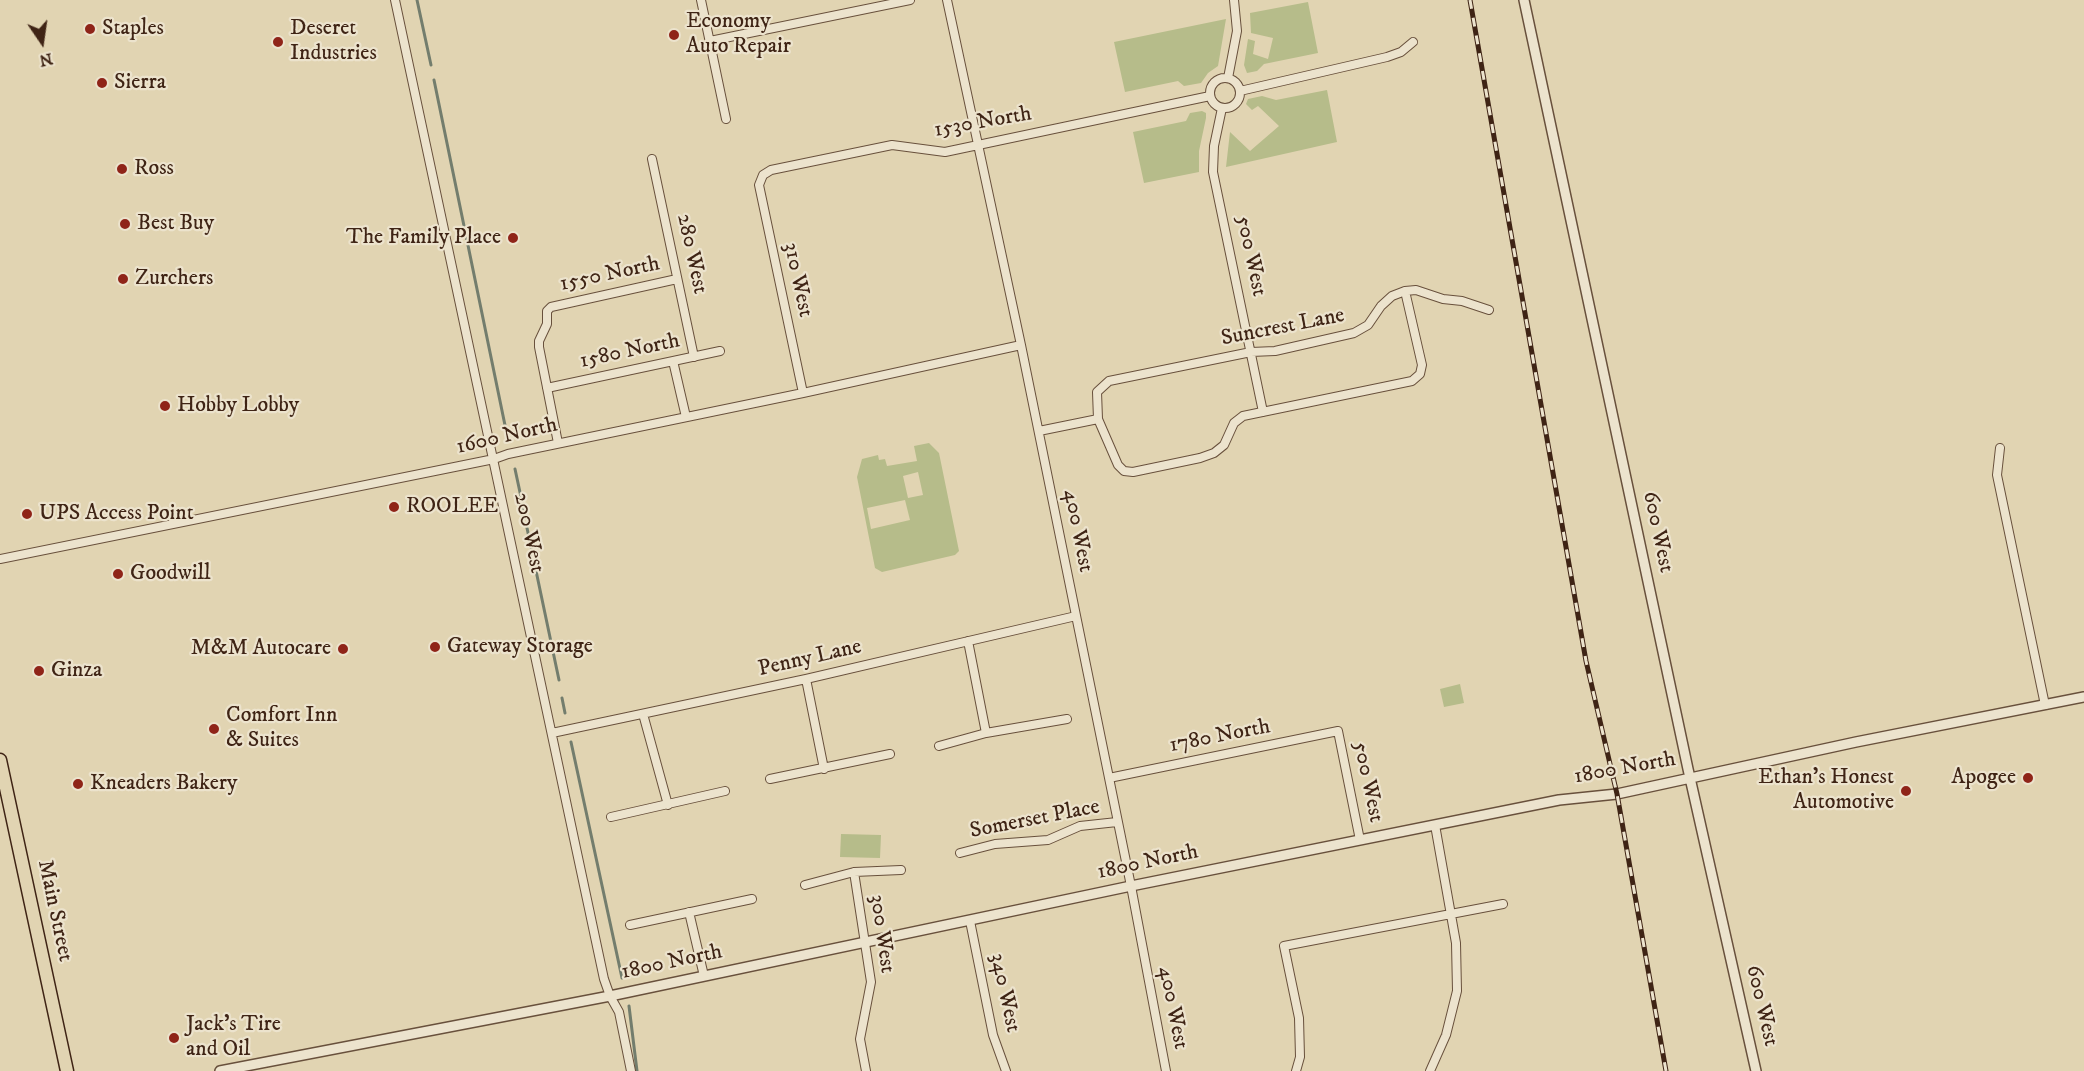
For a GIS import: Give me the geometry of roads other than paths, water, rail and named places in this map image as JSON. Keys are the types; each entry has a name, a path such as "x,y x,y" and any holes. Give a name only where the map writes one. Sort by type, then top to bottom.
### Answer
{"main road":[{"name":"Main Street","path":"0,760 67,1071"}],"street":[{"name":"200 West","path":"395,0 604,979 619,1012 631,1071"},
{"path":"701,0 726,119"},
{"path":"710,41 910,0"},
{"name":"400 West","path":"946,0 1039,431 1166,1071"},
{"path":"1227,78 1237,31 1234,0"},
{"name":"600 West","path":"1524,0 1689,777 1756,1071"},
{"path":"1240,91 1387,57 1401,52 1413,42"},
{"path":"1227,78 1236,83 1240,91 1235,104 1227,108 1214,104 1210,96 1214,82 1227,78"},
{"name":"1530 North","path":"763,175 771,170 892,145 945,152 1210,96"},
{"name":"500 West","path":"1222,108 1214,146 1213,172 1263,412"},
{"name":"280 West","path":"652,159 694,357"},
{"name":"310 West","path":"763,175 759,185 803,393"},
{"name":"1550 North","path":"547,388 539,341 547,324 547,311 551,306 677,279"},
{"path":"1039,431 1098,419 1118,465 1125,471 1133,472 1200,459 1214,453 1224,444 1234,423 1243,416 1412,381 1420,374 1422,365 1405,291 1416,290 1443,299 1462,301 1489,309"},
{"name":"Suncrest Lane","path":"1098,419 1097,392 1109,381 1251,352 1275,351 1354,333 1368,326 1381,306 1392,296 1405,291"},
{"name":"1600 North","path":"0,559 494,459 558,443 803,393 1021,345"},
{"name":"1580 North","path":"547,388 720,351"},
{"path":"673,361 686,417"},
{"path":"547,388 558,443"},
{"path":"2000,448 1997,474 2045,705"},
{"name":"Penny Lane","path":"552,734 806,680 1076,616"},
{"path":"968,641 986,733"},
{"path":"806,680 824,769"},
{"name":"1800 North","path":"220,1071 610,996 1131,886 1559,800 1617,794 1689,777 2084,697"},
{"path":"643,714 668,805"},
{"path":"939,746 986,733 1066,719"},
{"name":"500 West","path":"1338,731 1360,840"},
{"name":"1780 North","path":"1108,778 1338,731"},
{"path":"770,779 890,754"},
{"path":"611,817 725,792"},
{"name":"Somerset Place","path":"960,853 995,844 1048,840 1080,826 1117,822"},
{"path":"1430,1071 1446,1035 1456,991 1456,943 1435,825"},
{"path":"805,885 854,872 901,870"},
{"name":"300 West","path":"854,872 871,982 860,1039 866,1071"},
{"path":"630,925 752,899"},
{"path":"1296,1071 1300,1057 1299,1018 1284,946 1503,904"},
{"path":"689,912 704,976"},
{"name":"340 West","path":"970,921 993,1035 1006,1071"}],"waterway":[{"path":"417,0 431,65"},
{"path":"434,80 507,435"},
{"path":"515,469 524,511"},
{"path":"527,528 559,680"},
{"path":"562,698 565,713"},
{"path":"571,742 622,978"},
{"path":"629,1006 637,1071"}],"railway":[{"path":"1470,0 1586,661 1617,794 1666,1071"}],"place":[{"name":"Staples","path":"90,29"},
{"name":"Economy Auto Repair","path":"674,35"},
{"name":"Deseret Industries","path":"278,42"},
{"name":"Sierra","path":"102,83"},
{"name":"Ross","path":"122,169"},
{"name":"Best Buy","path":"125,224"},
{"name":"The Family Place","path":"513,238"},
{"name":"Zurchers","path":"123,279"},
{"name":"Hobby Lobby","path":"165,406"},
{"name":"ROOLEE","path":"394,507"},
{"name":"UPS Access Point","path":"27,514"},
{"name":"Goodwill","path":"118,574"},
{"name":"Gateway Storage","path":"435,647"},
{"name":"M&M Autocare","path":"343,649"},
{"name":"Ginza","path":"39,671"},
{"name":"Comfort Inn & Suites","path":"214,729"},
{"name":"Apogee","path":"2028,778"},
{"name":"Kneaders Bakery","path":"78,784"},
{"name":"Ethan's Honest Automotive","path":"1906,791"},
{"name":"Jack's Tire and Oil","path":"174,1038"}]}
